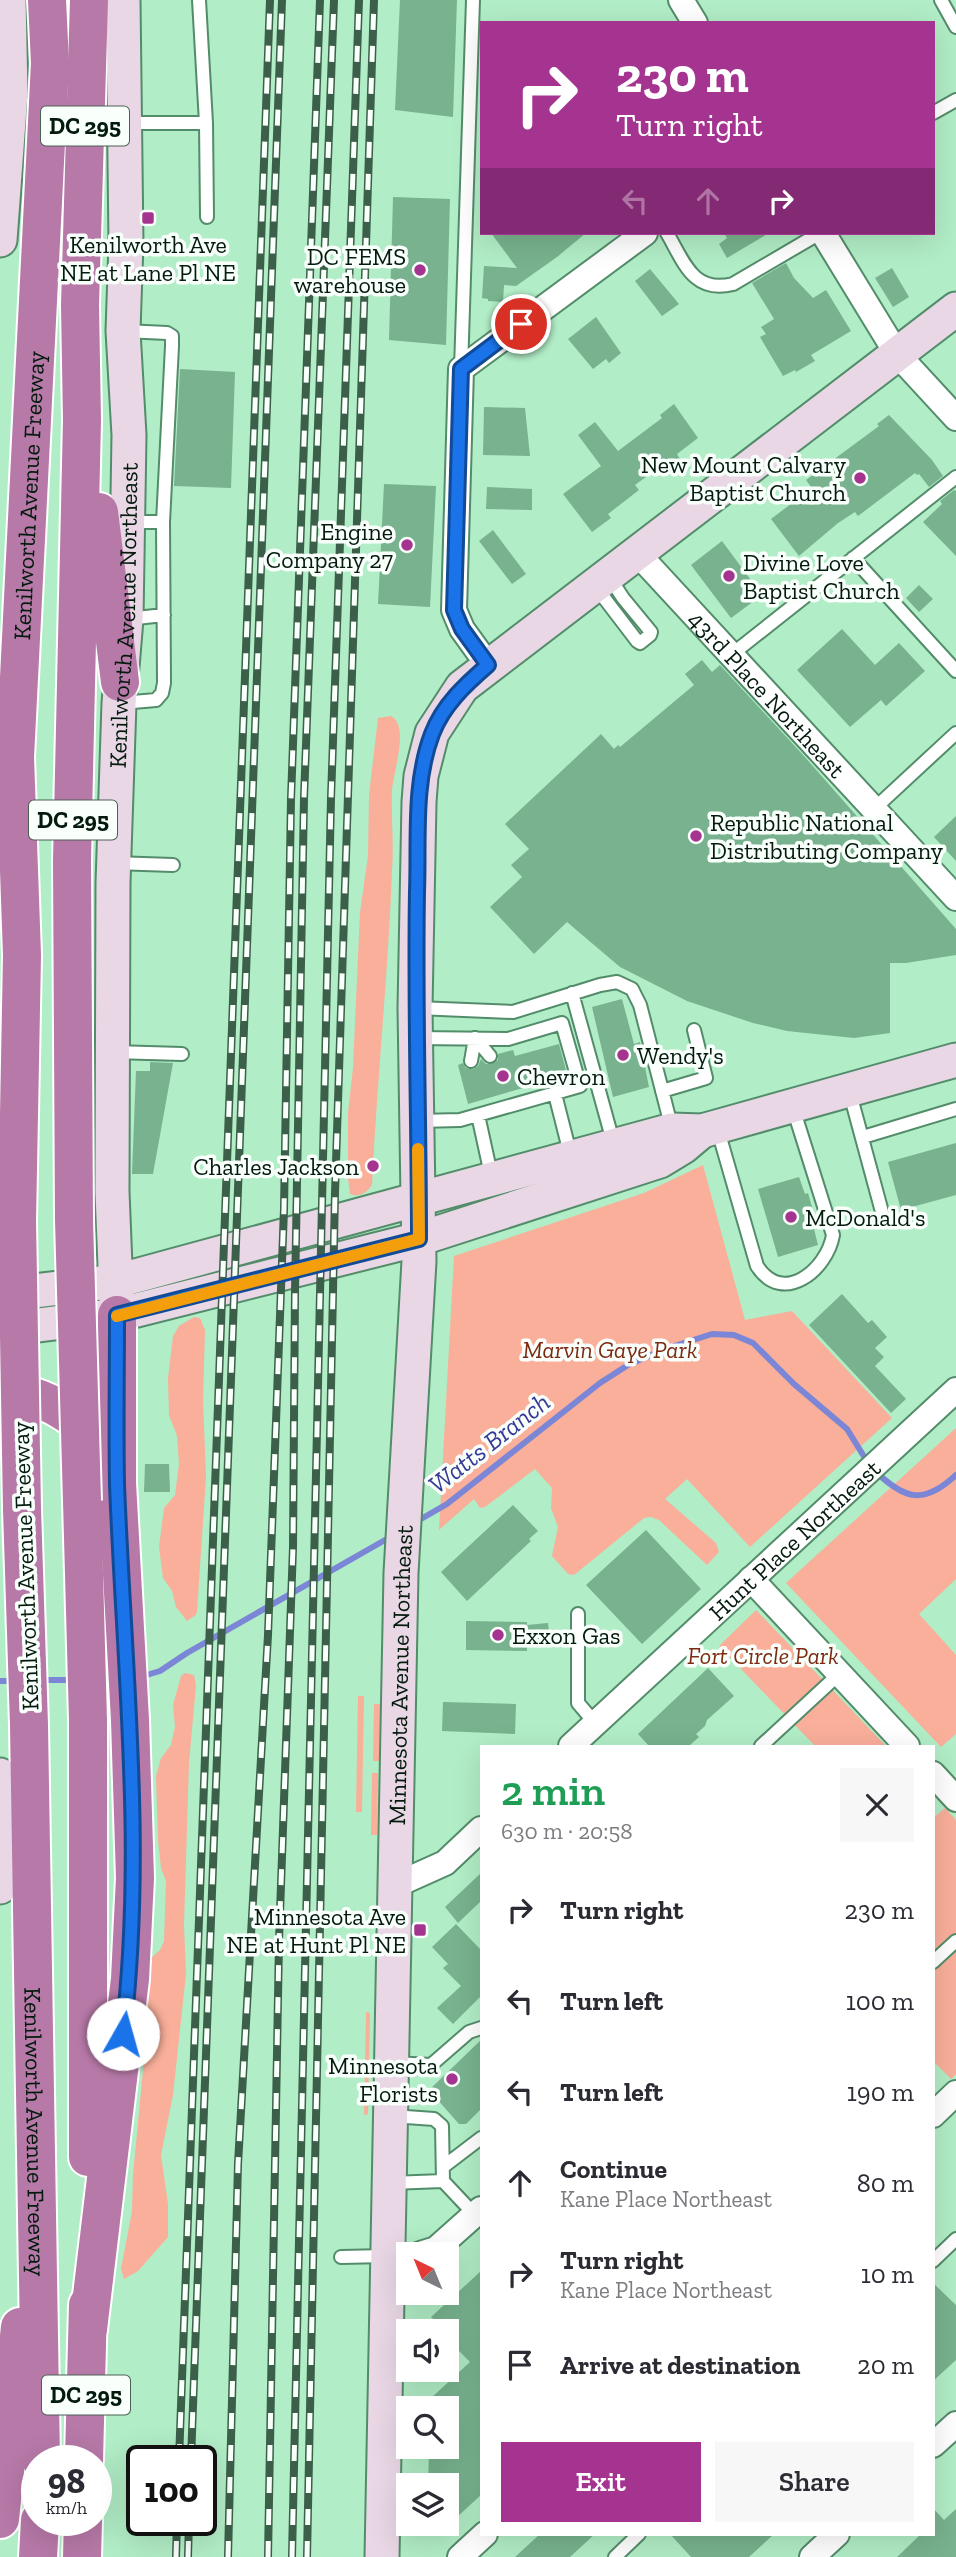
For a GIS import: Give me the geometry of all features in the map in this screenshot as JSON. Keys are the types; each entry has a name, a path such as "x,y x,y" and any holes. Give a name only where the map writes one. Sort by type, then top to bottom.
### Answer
{"highway":[{"name":"Kenilworth Avenue Freeway","path":"41,2445 29,1724 17,1221 22,955 15,757 50,63 47,0"},
{"name":"Kenilworth Avenue Freeway","path":"84,2445 88,2329 88,1720 74,1220 72,860 82,421 80,305 89,0"},
{"path":"82,421 94,471 120,693"},
{"path":"0,814 15,757"},
{"path":"88,2329 130,1979 135,1878 130,1720 117,1483 117,1298"},
{"path":"0,1391 16,1391 58,1407 91,1434 106,1457 117,1483"},
{"path":"0,2519 13,2381 37,2193"},
{"path":"38,2557 39,2536"},
{"path":"82,2557 83,2536"}],"main road":[{"path":"0,240 11,94 9,0"},
{"name":"Kenilworth Avenue Northeast","path":"117,1298 112,1203 114,863 120,693 126,619 130,435 123,331 126,123 123,0"},
{"name":"Minnesota Avenue Northeast","path":"403,2242 390,2183 402,1552 415,1354 419,1239 416,1023 421,776 432,733 462,687 488,665 956,309"},
{"path":"0,1330 117,1298 419,1200 571,1157 792,1106 956,1060"},
{"path":"0,1295 117,1298 419,1239 660,1161 682,1147 697,1129"},
{"path":"0,1778 0,1887"},
{"name":"Minnesota Avenue Northeast","path":"382,2557 402,2305"}],"street":[{"path":"681,0 694,21"},
{"path":"488,665 462,629 454,610 461,369 642,235"},
{"path":"823,235 897,354 956,418"},
{"name":"43rd Place Northeast","path":"637,553 956,898"},
{"name":"Hunt Place Northeast","path":"572,1745 956,1390"},
{"path":"751,1579 906,1745"},
{"path":"396,1885 445,1863 480,1830"},
{"path":"935,2113 956,2093"},
{"path":"444,2242 478,2212"},
{"path":"935,2443 956,2424"},
{"path":"460,2557 483,2536"},
{"path":"812,2557 835,2536"}],"lane":[{"path":"199,0 206,123 207,217"},
{"path":"461,369 473,0"},
{"path":"940,0 956,27"},
{"path":"935,112 956,100"},
{"path":"126,123 206,123"},
{"path":"668,235 697,281 718,288 733,284 819,235"},
{"path":"120,693 156,700 162,693 164,683 163,522 172,336 167,333 123,331"},
{"path":"731,654 956,477"},
{"path":"128,522 163,522"},
{"path":"853,558 956,671"},
{"path":"601,580 623,598 651,632 640,643 601,580"},
{"path":"126,619 164,615"},
{"path":"874,809 956,733"},
{"path":"114,863 173,865"},
{"path":"416,1023 513,1012 617,982 632,989 640,1005 662,1091 697,1129 757,1266 765,1278 786,1284 815,1271 830,1250 833,1235 792,1106"},
{"path":"572,993 615,1145"},
{"path":"416,1023 475,1038 508,1038 562,1023 580,1086 555,1094 493,1101 478,1115 460,1120 417,1121"},
{"path":"662,1091 706,1078 694,1030"},
{"path":"475,1038 480,1059 475,1038"},
{"path":"112,1052 182,1054"},
{"path":"849,1090 882,1212"},
{"path":"555,1094 571,1157"},
{"path":"863,1137 956,1109"},
{"path":"478,1115 492,1180"},
{"path":"578,1615 578,1703 595,1723"},
{"path":"762,1745 839,1674"},
{"path":"935,1960 956,1941"},
{"path":"393,2063 431,2065 469,2032 480,2028"},
{"path":"392,2116 434,2119 442,2126 443,2181"},
{"path":"443,2167 480,2139"},
{"path":"390,2183 443,2181 478,2212"},
{"path":"935,2259 956,2239"},
{"path":"341,2257 396,2255"},
{"path":"615,2557 637,2536"}],"green space":[{"path":"391,716 397,721 400,739 392,791 393,851 372,1185 363,1194 354,1195 350,1194 348,1178 348,1113 353,1068 360,912 368,856 369,795 378,718"},
{"name":"Marvin Gaye Park","path":"703,1165 745,1320 792,1311 892,1418 750,1547 687,1479 665,1499 716,1543 719,1552 707,1565 659,1520 651,1517 644,1518 574,1575 568,1574 552,1556 558,1527 551,1508 552,1488 535,1469 485,1507 480,1508 474,1499 439,1530 454,1256 644,1193"},
{"path":"194,1317 200,1318 205,1330 203,1400 206,1477 197,1611 196,1615 187,1621 176,1607 172,1591 163,1578 159,1547 164,1508 175,1495 179,1464 177,1436 169,1415 168,1378 173,1336 179,1326"},
{"path":"956,1428 956,1579 919,1614 956,1655 956,1734 941,1747 786,1583"},
{"name":"Fort Circle Park","path":"756,1610 885,1745 814,1745 719,1646"},
{"path":"185,1673 194,1675 196,1685 189,1763 184,1925 186,1974 173,2095 161,2155 168,2204 168,2237 138,2271 124,2279 121,2269 132,2211 144,2060 142,1999 150,1959 160,1950 164,1941 166,1881 161,1868 158,1840 156,1776 161,1758 171,1745 175,1727 173,1705 181,1676"},
{"path":"358,1696 364,1696 362,1812 356,1812"},
{"path":"374,1704 380,1704 379,1761 373,1761"},
{"path":"372,1773 378,1773 377,1835 371,1835"},
{"path":"945,1808 956,1820 956,2074 951,2079 935,2063 935,1816"},
{"path":"366,2012 370,2013 368,2114 364,2115"}],"building":[{"path":"400,0 457,0 453,117 395,110"},
{"name":"DC FEMS warehouse","path":"393,197 450,199 446,345 389,340"},
{"path":"492,235 584,235 516,286 504,285 503,302 482,298 484,266 517,268"},
{"path":"725,235 766,235 727,258 719,244 727,238"},
{"path":"786,263 794,278 813,298 826,290 851,331 811,355 815,361 783,376 760,337 766,334 761,327 774,319 752,283"},
{"path":"892,268 909,297 893,307 875,278"},
{"path":"650,269 679,304 662,316 635,281"},
{"path":"596,317 621,353 609,363 606,359 593,369 568,339"},
{"path":"180,369 235,372 231,488 174,486"},
{"path":"674,404 698,438 677,454 682,463 669,474 661,466 635,485 639,490 608,514 611,518 592,532 563,494 601,466 578,435 595,422 618,451 662,418 660,415"},
{"path":"484,407 525,408 530,456 483,455"},
{"path":"889,415 932,460 943,476 929,487 919,474 915,473 858,516 855,512 838,523 799,556 771,519 812,488 806,480 879,426 877,424"},
{"name":"Engine Company 27","path":"384,484 436,486 430,607 378,604"},
{"path":"487,487 532,489 532,510 486,509"},
{"path":"954,490 956,556 923,522 942,504 940,501"},
{"path":"493,530 526,574 512,584 479,541"},
{"path":"722,541 762,595 731,618 691,565"},
{"path":"919,585 933,599 919,612 906,598"},
{"path":"842,629 875,665 899,643 925,671 886,706 881,700 850,727 797,670"},
{"name":"Republic National Distributing Company","path":"702,660 712,672 720,665 956,929 956,955 890,963 890,1033 854,1038 787,1031 753,1023 687,1001 620,967 567,922 534,954 490,907 522,877 511,865 529,849 505,824 601,734 614,749 618,745 620,747 694,685 685,674"},
{"path":"956,816 956,861 934,837"},
{"name":"Wendy's","path":"622,999 634,1044 640,1042 649,1087 613,1097 592,1007"},
{"name":"Chevron","path":"559,1044 566,1070 522,1082 523,1088 468,1104 458,1065 463,1063 466,1068 473,1069 481,1059 486,1064 492,1064 498,1060 498,1054 513,1050 515,1056"},
{"path":"150,1062 173,1063 153,1174 132,1174 136,1071 150,1071"},
{"path":"956,1143 956,1195 901,1210 888,1162"},
{"name":"McDonald's","path":"799,1177 805,1194 808,1193 816,1221 812,1221 818,1245 778,1257 758,1189"},
{"path":"842,1294 868,1323 872,1320 887,1337 875,1348 884,1357 875,1366 906,1399 891,1413 809,1325"},
{"path":"145,1464 169,1464 170,1492 144,1492"},
{"path":"513,1505 538,1531 529,1539 531,1541 467,1601 441,1572"},
{"path":"646,1530 701,1589 642,1644 586,1585"},
{"path":"466,1621 527,1622 527,1625 548,1623 550,1640 527,1642 527,1651 466,1650"},
{"path":"708,1668 734,1696 707,1720 705,1726 696,1734 699,1737 690,1745 648,1745 638,1734"},
{"path":"443,1702 516,1704 515,1734 442,1731"},
{"path":"480,1874 480,1902 458,1923 445,1907"},
{"path":"456,1924 480,1949 480,1997 453,2024 437,2008 461,1986 443,1968 448,1964 432,1947"},
{"path":"480,2041 480,2110 466,2124 459,2124 429,2090"},
{"path":"480,2272 480,2496 459,2515 459,2473 428,2473 429,2459 459,2459 459,2396 433,2396 448,2382 459,2382 459,2372 470,2362 459,2351 459,2319 431,2317 444,2305 459,2305 459,2291"},
{"path":"935,2285 956,2305 956,2360 935,2379"},
{"path":"956,2509 956,2557 897,2557 919,2536 935,2536 935,2510 944,2520"},
{"path":"538,2536 593,2536 570,2557 515,2557"},
{"path":"672,2536 772,2536 749,2557 691,2557"}],"waterway":[{"name":"Watts Branch","path":"414,1523 447,1504 600,1383 628,1365 665,1349 712,1334 734,1335 753,1343 794,1384 847,1429 868,1463"},
{"name":"Watts Branch","path":"875,1471 896,1488 915,1495 934,1491 956,1475"},
{"name":"Watts Branch","path":"140,1677 160,1671 392,1536"},
{"name":"Watts Branch","path":"42,1680 73,1680"},
{"name":"Watts Branch","path":"0,1681 17,1681"}],"railway":[{"path":"180,2445 270,0"},
{"path":"192,2445 282,0"},
{"path":"228,2557 238,2164 268,1635 284,1209 291,799 320,0"},
{"path":"268,2557 279,1941 293,1547 304,798 334,0"},
{"path":"292,2557 331,798 359,0"},
{"path":"307,2557 335,1193 374,0"},
{"path":"176,2557 177,2536"},
{"path":"188,2557 189,2536"}],"slow traffic":[{"path":"117,1316 419,1239 418,1149"}],"place":[{"name":"Kenilworth Ave NE at Lane Pl NE","path":"148,218"},
{"name":"DC FEMS warehouse","path":"420,270"},
{"name":"New Mount Calvary Baptist Church","path":"860,478"},
{"name":"Engine Company 27","path":"407,545"},
{"name":"Divine Love Baptist Church","path":"729,576"},
{"name":"Republic National Distributing Company","path":"696,836"},
{"name":"Wendy's","path":"623,1055"},
{"name":"Chevron","path":"503,1076"},
{"name":"Charles Jackson","path":"373,1166"},
{"name":"McDonald's","path":"791,1217"},
{"name":"Exxon Gas","path":"498,1635"},
{"name":"Minnesota Ave NE at Hunt Pl NE","path":"420,1930"},
{"name":"Minnesota Florists","path":"452,2079"}],"route":[{"path":"123,2034 130,1979 135,1878 130,1720 117,1483 117,1315 419,1239 415,1008 421,776 432,733 448,706 462,687 488,665 462,629 454,610 461,369 521,324"}]}
